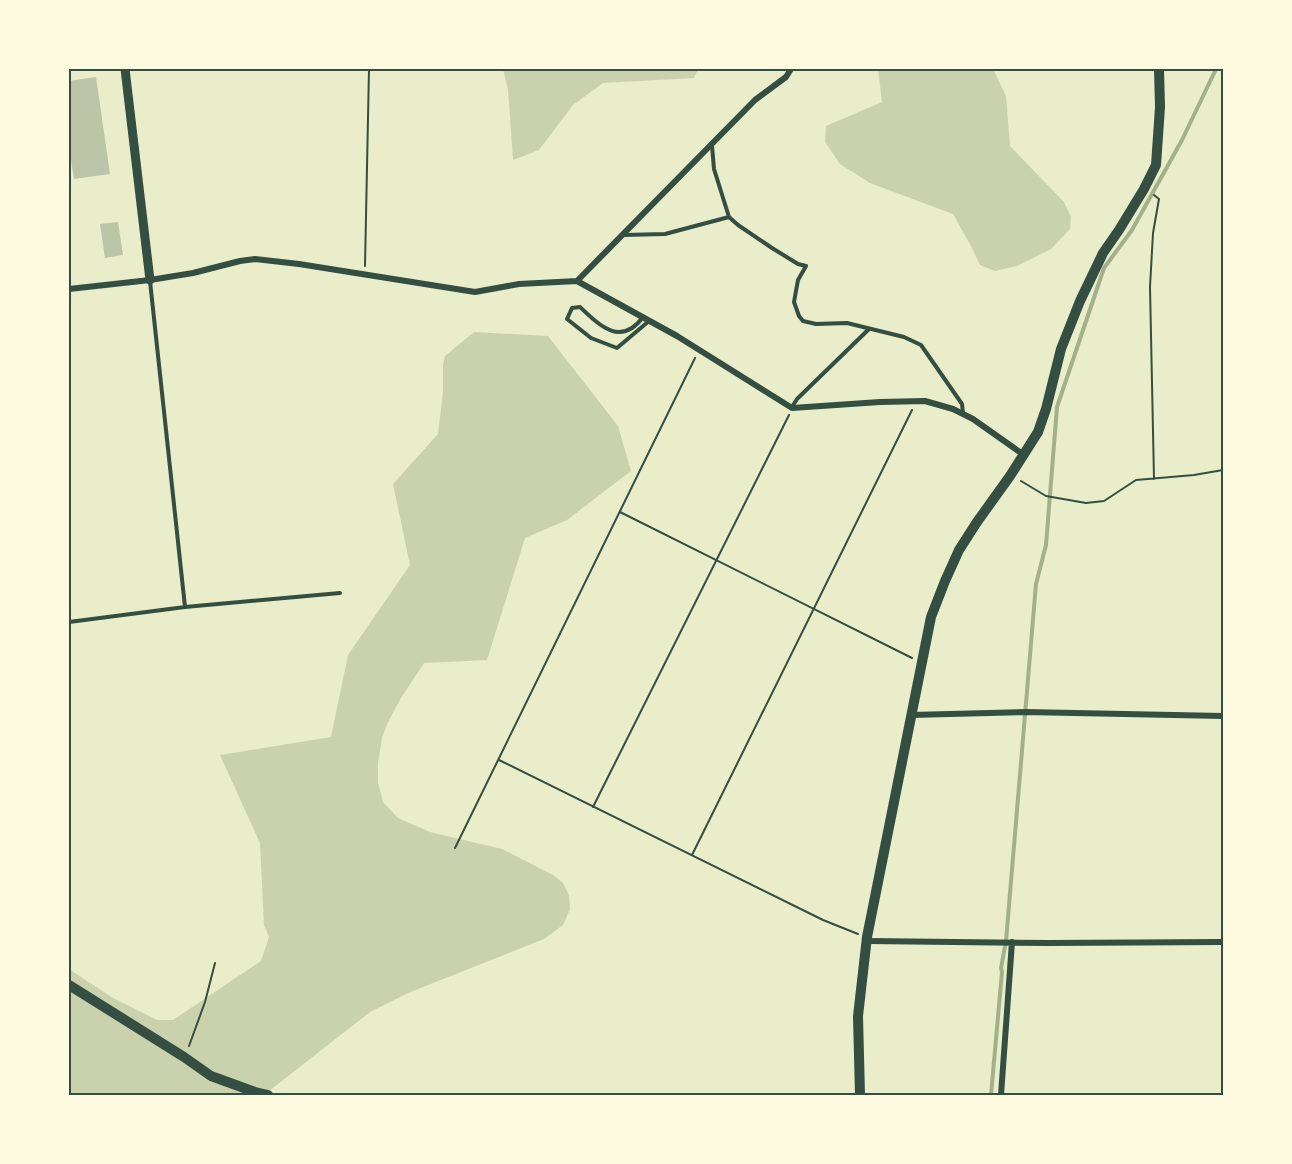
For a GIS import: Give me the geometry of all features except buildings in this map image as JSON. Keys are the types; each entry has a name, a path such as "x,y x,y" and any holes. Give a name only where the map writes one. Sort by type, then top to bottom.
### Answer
{"main road":[{"path":"860,1095 858,1016 867,939 931,617 959,550 1038,432 1046,409 1060,348 1080,301 1103,253 1144,189 1156,165 1160,107 1159,69"},
{"path":"69,985 211,1076 268,1095"}],"street":[{"path":"125,69 150,280"},
{"path":"577,281 755,100 786,77 791,69"},
{"path":"69,289 194,273 255,259 475,292 519,284 577,281 646,318 792,408 925,401 952,409 973,419 1024,455"},
{"path":"911,715 1025,712 1223,716"},
{"path":"867,939 1223,942"},
{"path":"1001,1095 1012,942"}],"lane":[{"path":"711,144 714,169 729,217 772,248 798,264 806,266 798,280 794,302 799,316 804,321 816,324 847,323 904,337 921,345 962,404 963,414"},
{"path":"622,235 665,234 729,217"},
{"path":"150,280 185,607"},
{"path":"580,307 599,326 615,332 629,330 646,318 617,348 591,339 567,319 572,308 580,307"},
{"path":"792,408 797,399 869,329"},
{"path":"69,622 185,607 340,593"}],"path":[{"path":"364,275 369,69"},
{"path":"1144,189 1160,199 1154,233 1150,287 1154,479"},
{"path":"455,848 699,350"},
{"path":"692,855 911,410 913,401"},
{"path":"593,807 792,408"},
{"path":"1010,476 1046,496 1086,503 1104,501 1136,480 1223,470"},
{"path":"620,512 921,662"},
{"path":"499,760 823,920 867,939"},
{"path":"184,1057 205,1002 215,963"}],"green space":[{"path":"503,69 698,69 694,78 603,83 573,105 539,150 513,160 508,89"},
{"path":"878,69 993,69 1006,96 1010,146 1064,202 1071,217 1070,229 1051,249 1017,266 995,271 980,265 953,214 870,183 840,164 825,142 826,126 882,102"},
{"path":"474,332 548,336 618,426 631,471 567,520 525,538 487,660 424,663 387,724 378,763 378,783 383,802 398,818 430,832 502,849 553,875 563,883 569,895 570,909 563,925 544,939 408,993 370,1012 264,1095 69,1095 69,969 113,998 157,1020 173,1020 261,961 269,937 264,925 260,843 220,755 331,737 348,655 410,565 393,484 438,434 445,356"}],"waterway":[{"path":"991,1095 1036,584 1046,545 1057,407 1104,268 1132,230 1182,140 1216,69"}]}
